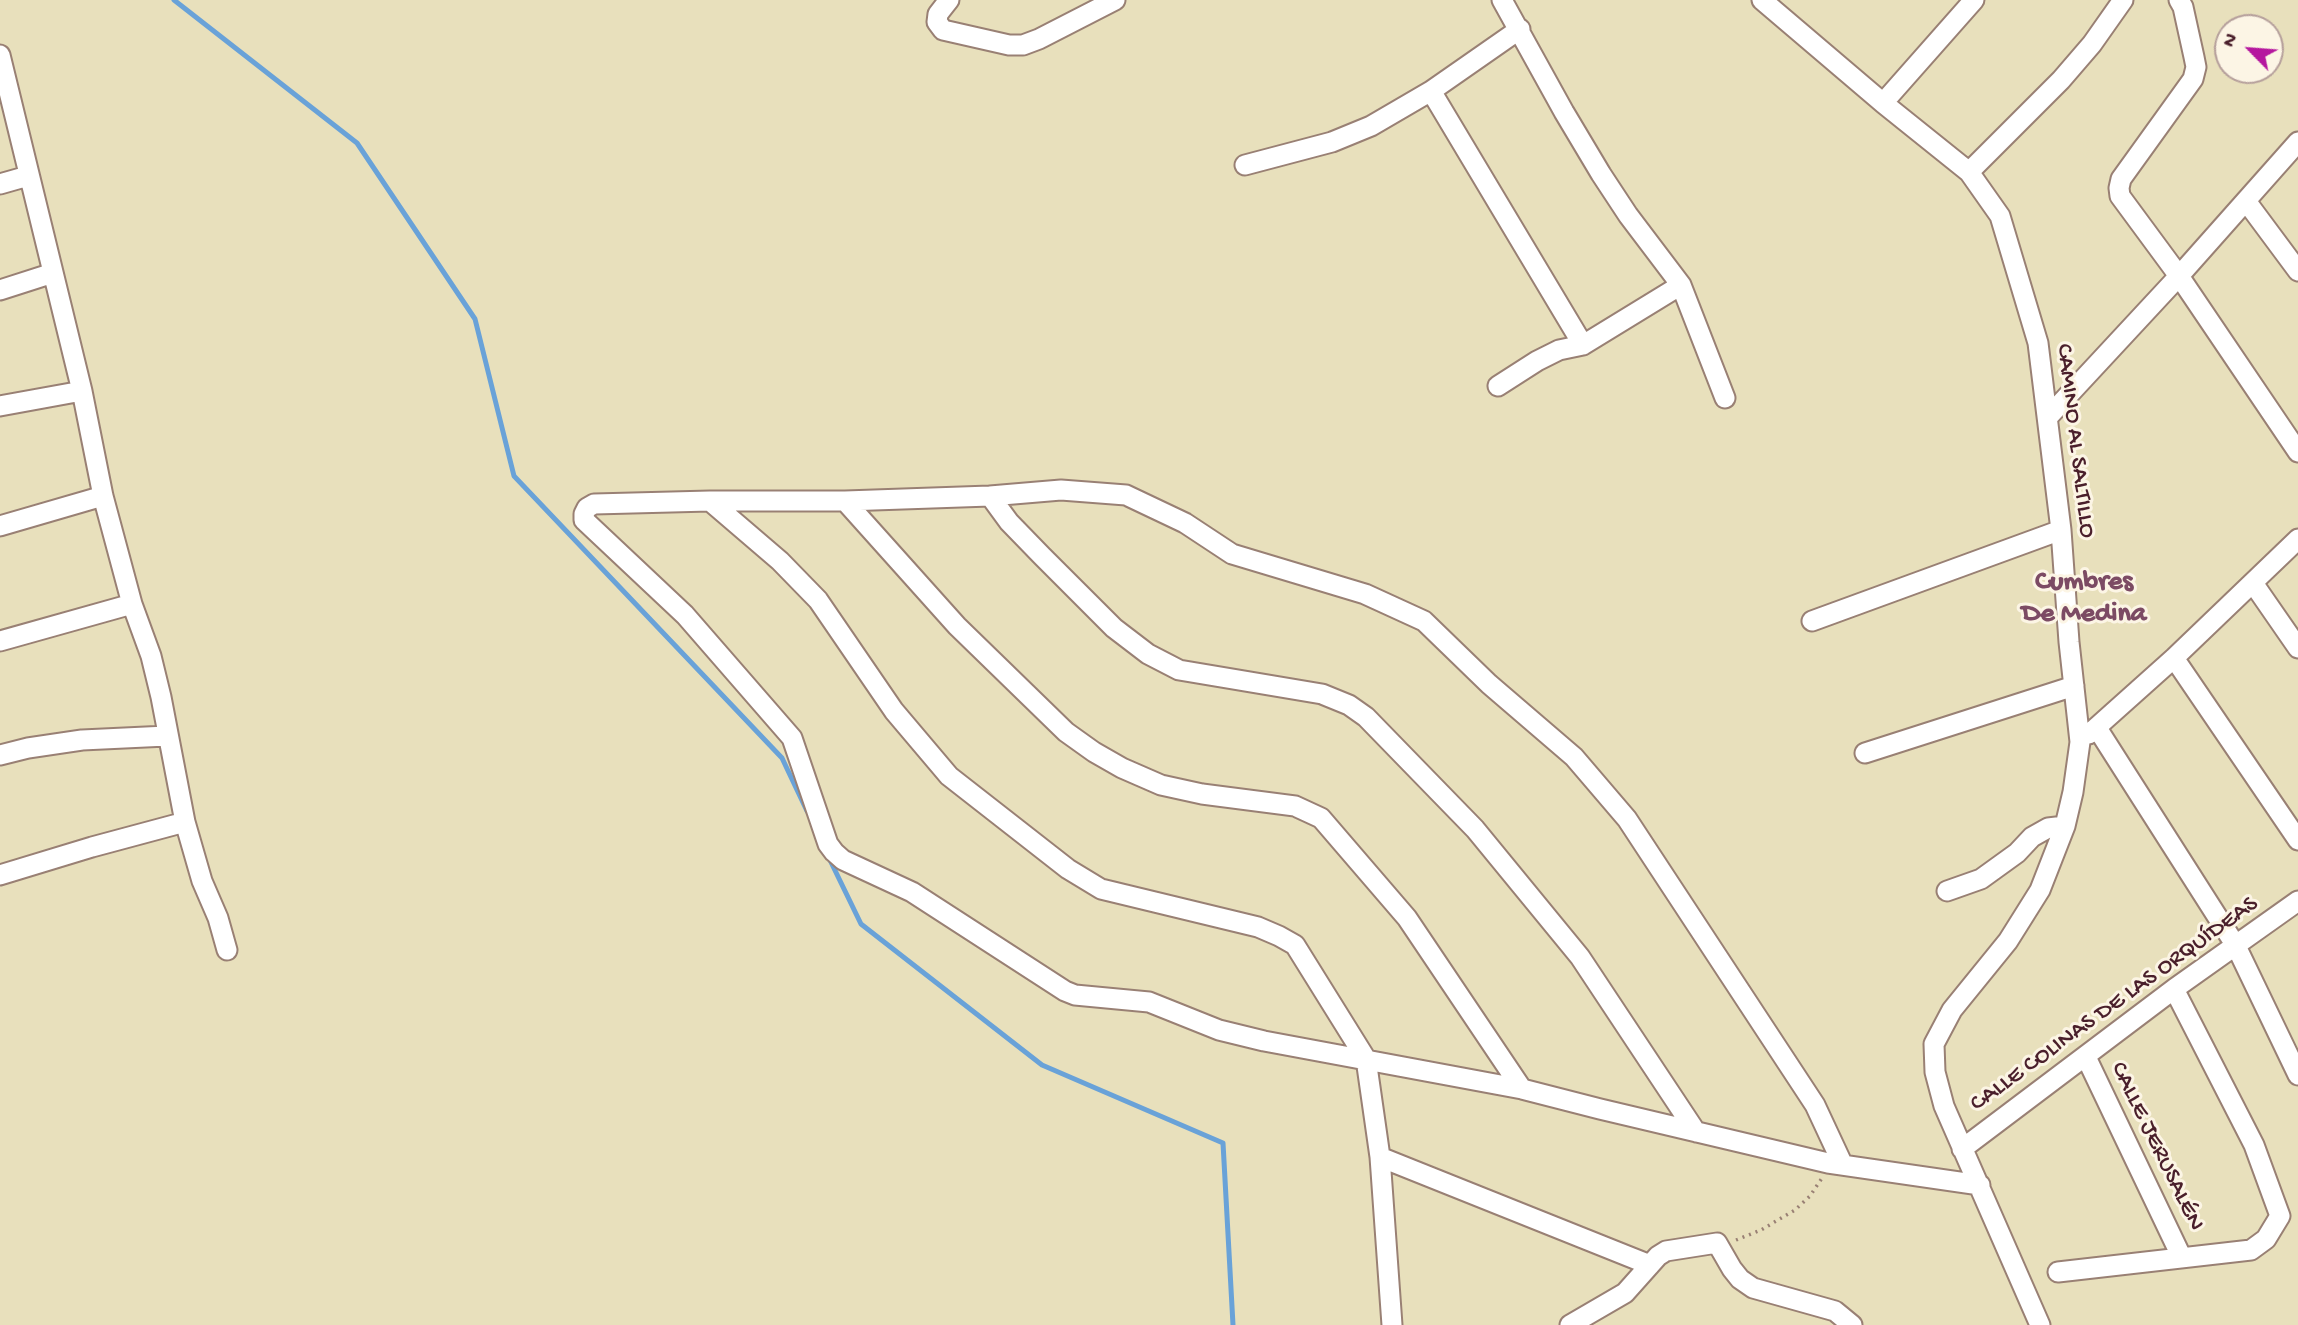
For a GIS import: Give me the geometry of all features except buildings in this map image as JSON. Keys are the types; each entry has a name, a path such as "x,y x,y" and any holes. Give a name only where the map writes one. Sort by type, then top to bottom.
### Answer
{"street":[{"path":"949,0 938,14 937,22 943,30 1009,46 1023,45 1039,39 1115,0"},
{"path":"1502,0 1601,174 1681,285 1724,398"},
{"name":"CAMINO AL SALTILLO","path":"1762,0 1969,172 2000,216 2038,343 2049,416 2080,742 2065,826 2040,890 2008,941 1952,1010 1934,1044 1935,1072 1944,1106 1962,1149"},
{"path":"1883,103 1975,0"},
{"path":"1969,172 2061,80 2092,44 2123,0"},
{"path":"2179,0 2183,7 2196,68 2193,79 2121,178 2120,197 2179,276 2298,452"},
{"path":"1245,165 1332,142 1371,126 1431,91 1520,29"},
{"path":"0,57 82,391 103,496 161,697 185,822 202,881 228,950"},
{"path":"1431,91 1583,345"},
{"path":"2049,416 2298,142"},
{"path":"0,184 28,176"},
{"path":"2246,201 2298,271"},
{"path":"0,290 52,273"},
{"path":"1498,386 1536,360 1559,350 1583,345 1681,285"},
{"path":"0,406 82,391"},
{"path":"1835,1164 1815,1105 1627,819 1574,757 1489,684 1424,621 1365,594 1232,554 1185,523 1126,495 1060,490 990,496 845,501 594,504 587,508 584,520 685,615 787,731 798,752 828,844 843,860 912,892 1065,992 1149,1002 1219,1030 1264,1041 1522,1088 1835,1164 1980,1185"},
{"path":"0,526 103,496"},
{"path":"990,496 1009,522 1051,565 1114,628 1148,654 1179,670 1322,694 1349,705 1366,717 1475,829 1580,957 1696,1132"},
{"path":"710,501 780,561 818,600 894,711 949,776 1068,869 1101,889 1258,927 1295,945 1366,1059 1380,1157 1392,1325"},
{"path":"845,501 957,626 1066,732 1094,752 1161,785 1202,794 1295,806 1321,818 1407,918 1522,1088"},
{"path":"1812,621 2061,530"},
{"path":"2080,742 2174,658 2298,539"},
{"path":"2253,583 2298,648"},
{"path":"0,640 132,604"},
{"path":"2174,658 2298,840"},
{"path":"1865,753 2074,686"},
{"path":"2097,728 2236,946 2296,1068"},
{"path":"0,754 82,740 167,736"},
{"path":"0,876 185,822"},
{"path":"1947,891 1981,879 2017,853 2032,837 2048,828 2065,826"},
{"name":"CALLE COLINAS DE LAS ORQUÍDEAS","path":"1962,1149 2174,989 2298,901"},
{"path":"2058,1272 2251,1250 2266,1239 2280,1216 2254,1145 2174,989"},
{"name":"CALLE JERUSALÉN","path":"2086,1057 2182,1258"},
{"path":"1962,1149 2040,1325"},
{"path":"1380,1157 1650,1265"},
{"path":"1570,1325 1625,1293 1666,1251 1717,1243 1732,1269 1753,1288 1827,1308 1853,1325"}],"path":[{"path":"1717,1243 1744,1238 1795,1210 1835,1164"}],"waterway":[{"path":"174,0 357,143 475,319 514,476 782,758 807,811"},
{"path":"829,858 861,924 1042,1065 1223,1143 1233,1325"}],"district":[{"name":"Cumbres De Medina","path":"2084,600"}]}
